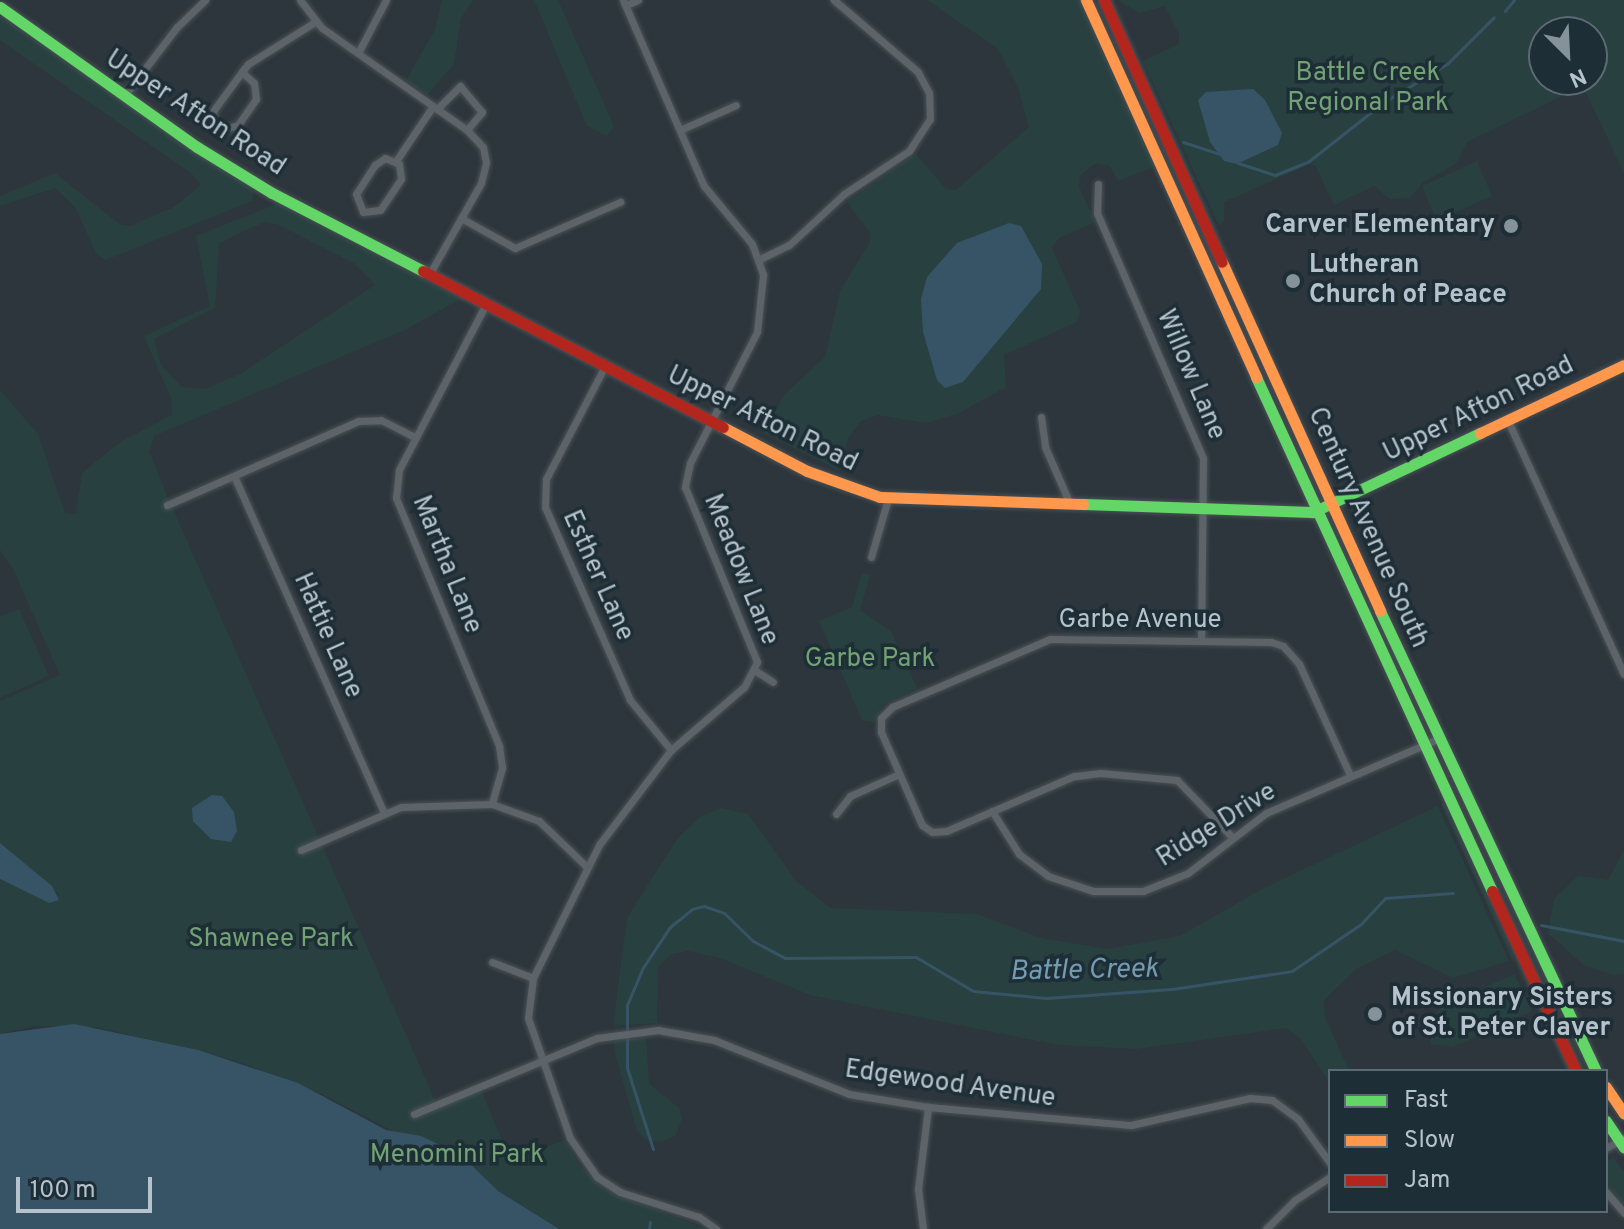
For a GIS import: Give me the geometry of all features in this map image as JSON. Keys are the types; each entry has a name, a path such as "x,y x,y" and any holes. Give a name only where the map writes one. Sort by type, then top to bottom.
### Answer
{"main road":[{"name":"Century Avenue South","path":"1086,0 1423,745 1575,1069"},
{"name":"Century Avenue South","path":"1104,0 1438,739 1595,1069"},
{"name":"Upper Afton Road","path":"0,7 124,96 254,182 822,478 888,499 1316,511 1624,365"},
{"path":"1608,1090 1624,1114"},
{"path":"1608,1124 1622,1142"}],"street":[{"path":"124,96 177,27 205,0"},
{"path":"300,0 315,22 467,130 482,144 486,166 429,275"},
{"path":"358,53 386,0"},
{"path":"638,0 624,3 704,186 760,259 789,245 844,194 909,151 930,119 929,93 918,72 834,0"},
{"path":"242,72 255,85 256,101 234,129 221,130 213,113 242,72 315,22"},
{"path":"396,161 435,108 460,86 482,112 467,130"},
{"path":"680,130 736,105"},
{"path":"385,158 396,161 401,179 382,207 372,214 360,211 356,194 375,165 385,158"},
{"name":"Willow Lane","path":"1098,184 1097,213 1195,430 1203,458 1201,639"},
{"path":"461,218 515,248 620,202"},
{"name":"Meadow Lane","path":"716,1229 699,1217 620,1192 597,1177 570,1138 539,1060 528,1018 533,978 586,866 671,750 756,671 756,655 685,487 690,463 757,332 764,291 760,259"},
{"name":"Martha Lane","path":"486,304 399,470 396,498 499,746 502,768 492,804"},
{"name":"Esther Lane","path":"605,366 552,465 545,507 630,700 671,750"},
{"path":"1041,417 1045,447 1070,506"},
{"path":"167,505 358,421 381,420 416,438"},
{"path":"1508,421 1624,674"},
{"name":"Hattie Lane","path":"234,476 384,813"},
{"path":"871,557 888,499"},
{"name":"Garbe Avenue","path":"899,774 881,732 884,712 971,671 1063,637 1271,642 1293,656 1350,775"},
{"path":"756,671 773,682"},
{"name":"Ridge Drive","path":"992,811 1030,864 1064,883 1093,891 1129,893 1175,880 1266,813 1438,739"},
{"path":"836,814 850,796 899,774 922,825 932,832 946,831 1074,776 1149,774 1188,787 1232,837"},
{"path":"301,850 384,813 416,804 492,804 539,821 586,866"},
{"path":"492,962 533,978"},
{"name":"Edgewood Avenue","path":"414,1114 539,1060 620,1032 640,1030 696,1035 815,1084 928,1107 1131,1125 1262,1098 1289,1110 1328,1160"},
{"path":"923,1229 918,1189 928,1107"},
{"path":"1266,1229 1295,1200 1328,1178"},
{"path":"1608,1194 1624,1213"}],"green space":[{"path":"442,0 473,0 461,18 454,64 427,95 406,80 435,30"},
{"path":"534,0 558,0 614,126 607,136 587,126"},
{"path":"927,0 1079,0 1154,167 1118,181 1110,166 1096,163 1080,176 1079,186 1095,222 1059,238 1052,248 1080,311 1077,322 1004,355 1006,387 959,413 926,423 878,415 861,421 849,437 838,470 762,432 785,394 825,357 840,291 870,242 870,233 847,202 916,154 946,189 956,190 1029,127 1018,87 998,49"},
{"name":"Battle Creek Regional Park","path":"1118,0 1624,0 1624,173 1588,96 1608,96 1608,16 1528,16 1528,96 1562,96 1467,142 1456,164 1423,182 1410,198 1390,199 1374,186 1334,205 1315,165 1310,164 1224,202 1224,222 1219,226 1143,61 1179,44 1179,34 1165,6 1139,13"},
{"path":"0,16 254,191 252,201 106,260 96,254 76,208 55,188 0,206 0,196 55,173 119,224 130,226 174,207 201,185 192,174 0,40"},
{"path":"1477,161 1492,196 1437,221 1422,186"},
{"path":"277,204 460,299 407,329 154,436 149,451 438,1107 481,1090 511,1162 564,1140 579,1165 604,1190 706,1229 439,1229 396,1133 324,1095 234,1060 96,1027 34,1026 0,1034 0,879 49,903 59,895 0,843 0,701 60,675 13,569 0,550 0,390 38,434 65,513 76,514 82,473 122,441 172,415 171,398 144,336 210,306 196,236","holes":["264,222 277,224 355,264 375,285 240,374 205,389 182,387 161,365 154,339 215,308 219,243"]},
{"name":"Garbe Park","path":"862,573 870,575 860,610 891,631 917,688 882,705 874,722 862,720 819,621 852,607"},
{"path":"19,609 49,676 0,698 0,617"},
{"path":"1444,803 1514,958 1513,962 1441,804"},
{"path":"1438,806 1509,961 1453,978 1395,950 1356,969 1324,1000 1325,1017 1348,1069 1328,1069 1328,1080 1301,1039 1286,1028 1136,1049 1058,1045 810,995 720,958 688,951 672,954 658,967 657,1023 613,1026 627,918 677,839 700,817 721,808 748,814 796,881 831,908 977,914 1041,938 1108,949 1180,936 1264,888"},
{"path":"1624,850 1624,974 1614,975 1584,965 1548,933 1554,899 1578,876 1608,880"},
{"path":"1514,974 1532,1011 1453,1047 1431,1044 1428,1025 1440,1008"},
{"path":"646,1038 649,1084 679,1108 682,1119 675,1136 661,1142 646,1140 637,1131 615,1053 614,1041"},
{"path":"1614,1158 1624,1172 1624,1204 1608,1184 1608,1161"}],"water":[{"path":"1253,89 1265,100 1282,133 1278,145 1237,164 1224,161 1210,142 1198,100 1206,92"},
{"path":"1009,223 1021,226 1042,264 1041,289 963,382 945,388 937,380 923,332 921,299 927,277 957,243"},
{"path":"212,795 222,796 234,812 237,831 231,842 211,839 193,821 192,808"},
{"path":"0,843 52,886 59,900 49,903 0,879"},
{"path":"74,1024 198,1050 298,1083 386,1130 421,1136 461,1155 498,1191 559,1229 0,1229 0,1034"}],"waterway":[{"path":"1505,11 1514,0"},
{"path":"1238,163 1275,175 1309,161 1384,102 1447,64 1494,17"},
{"path":"1183,142 1221,154"},
{"name":"Battle Creek","path":"653,1149 627,1068 627,1005 642,969 670,927 692,909 704,906 724,913 753,941 785,958 916,957 973,991 1046,998 1172,989 1292,971 1361,924 1385,898 1453,893"},
{"name":"Battle Creek","path":"1541,925 1624,941"},
{"name":"Battle Creek","path":"649,1229 650,1222"}],"traffic: fast":[{"path":"0,7 197,147 272,193 423,271"},
{"path":"1256,377 1492,891"},
{"path":"1083,504 1313,512 1480,433"},
{"path":"1380,611 1595,1069"},
{"path":"1608,1124 1624,1148"}],"traffic: slow":[{"path":"1086,0 1256,377"},
{"path":"1222,262 1380,611"},
{"path":"1480,433 1624,365"},
{"path":"723,427 807,471 880,497 1083,504"},
{"path":"1608,1090 1624,1114"}],"traffic: jam":[{"path":"1104,0 1222,262"},
{"path":"423,271 723,427"},
{"path":"1492,891 1575,1069"}],"place":[{"name":"Carver Elementary","path":"1511,226"},
{"name":"Lutheran Church of Peace","path":"1293,281"},
{"name":"Missionary Sisters of St. Peter Claver","path":"1375,1014"}],"park label":[{"name":"Shawnee Park","path":"271,940"},
{"name":"Menomini Park","path":"457,1156"}]}
